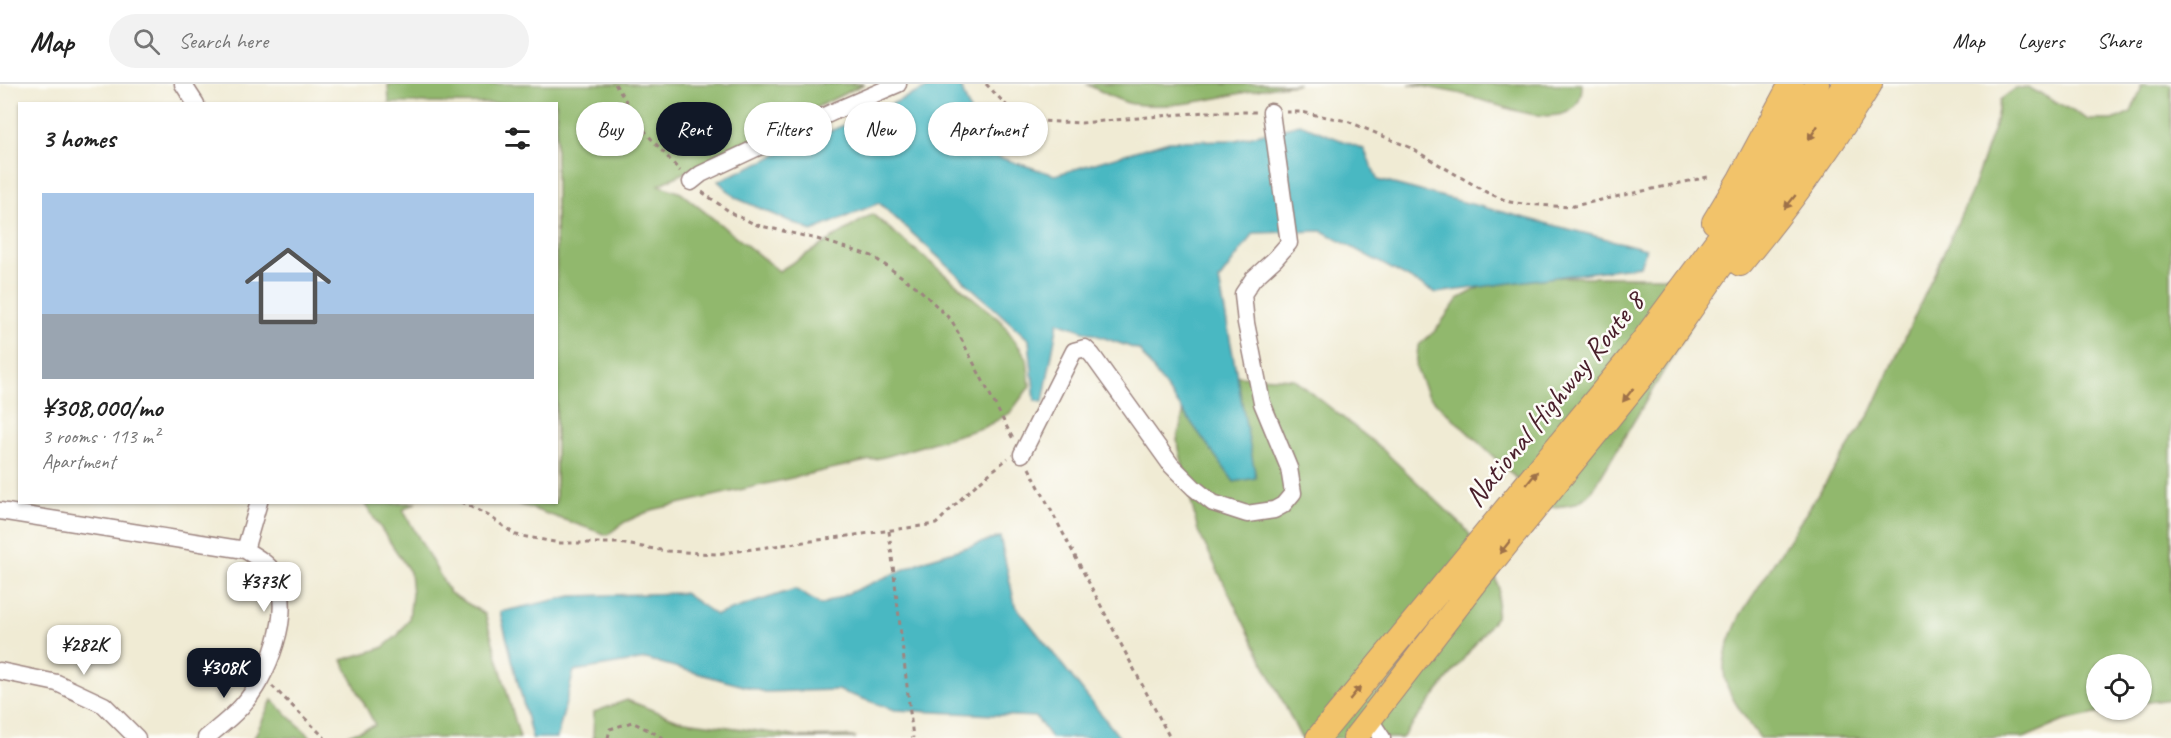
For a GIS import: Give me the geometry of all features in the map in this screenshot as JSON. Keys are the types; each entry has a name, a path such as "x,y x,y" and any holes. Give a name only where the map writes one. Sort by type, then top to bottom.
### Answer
{"highway":[{"path":"1642,360 1791,84"},
{"name":"National Highway Route 8","path":"1318,738 1642,360 1748,199 1817,84"},
{"name":"National Highway Route 8","path":"1369,732 1480,577 1809,140 1845,84"},
{"path":"1642,360 1719,291 1797,195 1845,126 1870,84"}],"street":[{"path":"183,84 195,102"},
{"path":"692,182 711,169 898,84"},
{"path":"1020,452 1074,351 1085,348 1171,465 1213,503 1247,514 1274,510 1283,505 1293,494 1289,468 1262,402 1246,323 1243,294 1253,279 1289,243 1271,118"},
{"path":"245,550 258,504"},
{"path":"0,511 245,550 258,557 272,570 278,583 281,613 273,649 262,677 242,706 206,738"},
{"path":"0,671 57,683 104,705 137,738"}],"path":[{"path":"615,84 647,134 678,170 707,196 733,214 757,225 817,239 872,256 918,288 952,321 1170,738"},
{"path":"986,84 1010,109 1038,121 1081,123 1206,112 1271,118 1301,112 1347,121 1409,147 1485,192 1510,202 1523,204 1569,207 1708,177"},
{"path":"465,504 489,516 516,535 560,543 618,543 667,551 716,554 936,524 971,489 1020,452"},
{"path":"889,531 913,738"},
{"path":"262,677 325,738"},
{"path":"608,738 610,729 632,722 664,738"}],"green space":[{"path":"388,84 864,84 827,102 744,102 744,143 732,149 732,102 656,102 656,156 718,156 659,185 681,193 779,271 872,214 1001,321 1027,358 1030,386 1010,413 985,427 888,456 652,510 625,522 607,535 519,504 558,504 558,102 389,102"},
{"path":"1086,84 1299,84 1196,102 1154,105 1127,103"},
{"path":"1409,84 1582,84 1578,102 1568,112 1553,116 1515,111 1458,93"},
{"path":"2140,84 2171,84 2171,699 2152,702 2152,654 2086,654 2086,716 2064,721 2024,738 1760,738 1738,707 1725,680 1725,657 1732,635 1741,614 1871,412 1971,193 1995,125 2000,100 2015,89 2028,87 2089,120 2113,120 2131,112 2141,89"},
{"path":"1552,277 1662,277 1690,281 1691,325 1593,490 1572,505 1547,507 1427,394 1416,368 1418,346 1436,330 1458,299 1482,286"},
{"path":"1219,375 1294,379 1380,447 1463,526 1490,560 1499,589 1496,617 1402,738 1301,738 1198,531 1177,440 1185,406"},
{"path":"365,504 413,504 403,510 450,593 485,614 520,738 340,738 375,725 342,660 382,648 398,635 409,619 412,594 410,572"},
{"path":"272,700 312,738 254,738"},
{"path":"627,700 678,720 801,737 847,736 856,738 593,738 594,712"}],"water":[{"path":"936,84 960,84 967,102 928,102 928,156 995,156 1055,175 1169,141 1236,140 1300,124 1364,149 1378,180 1646,249 1640,266 1436,293 1322,231 1254,233 1219,280 1256,478 1234,482 1139,350 1058,322 1043,402 1035,401 1029,340 879,203 812,231 736,198 718,181 774,156 832,156 832,130 844,125 844,156 916,156 916,102 896,102"},
{"path":"1000,537 1015,605 1120,738 1051,738 1036,717 895,710 837,690 765,692 646,659 574,671 557,738 532,738 500,612 572,596 684,593 716,615 795,589 821,605 928,559"}]}
